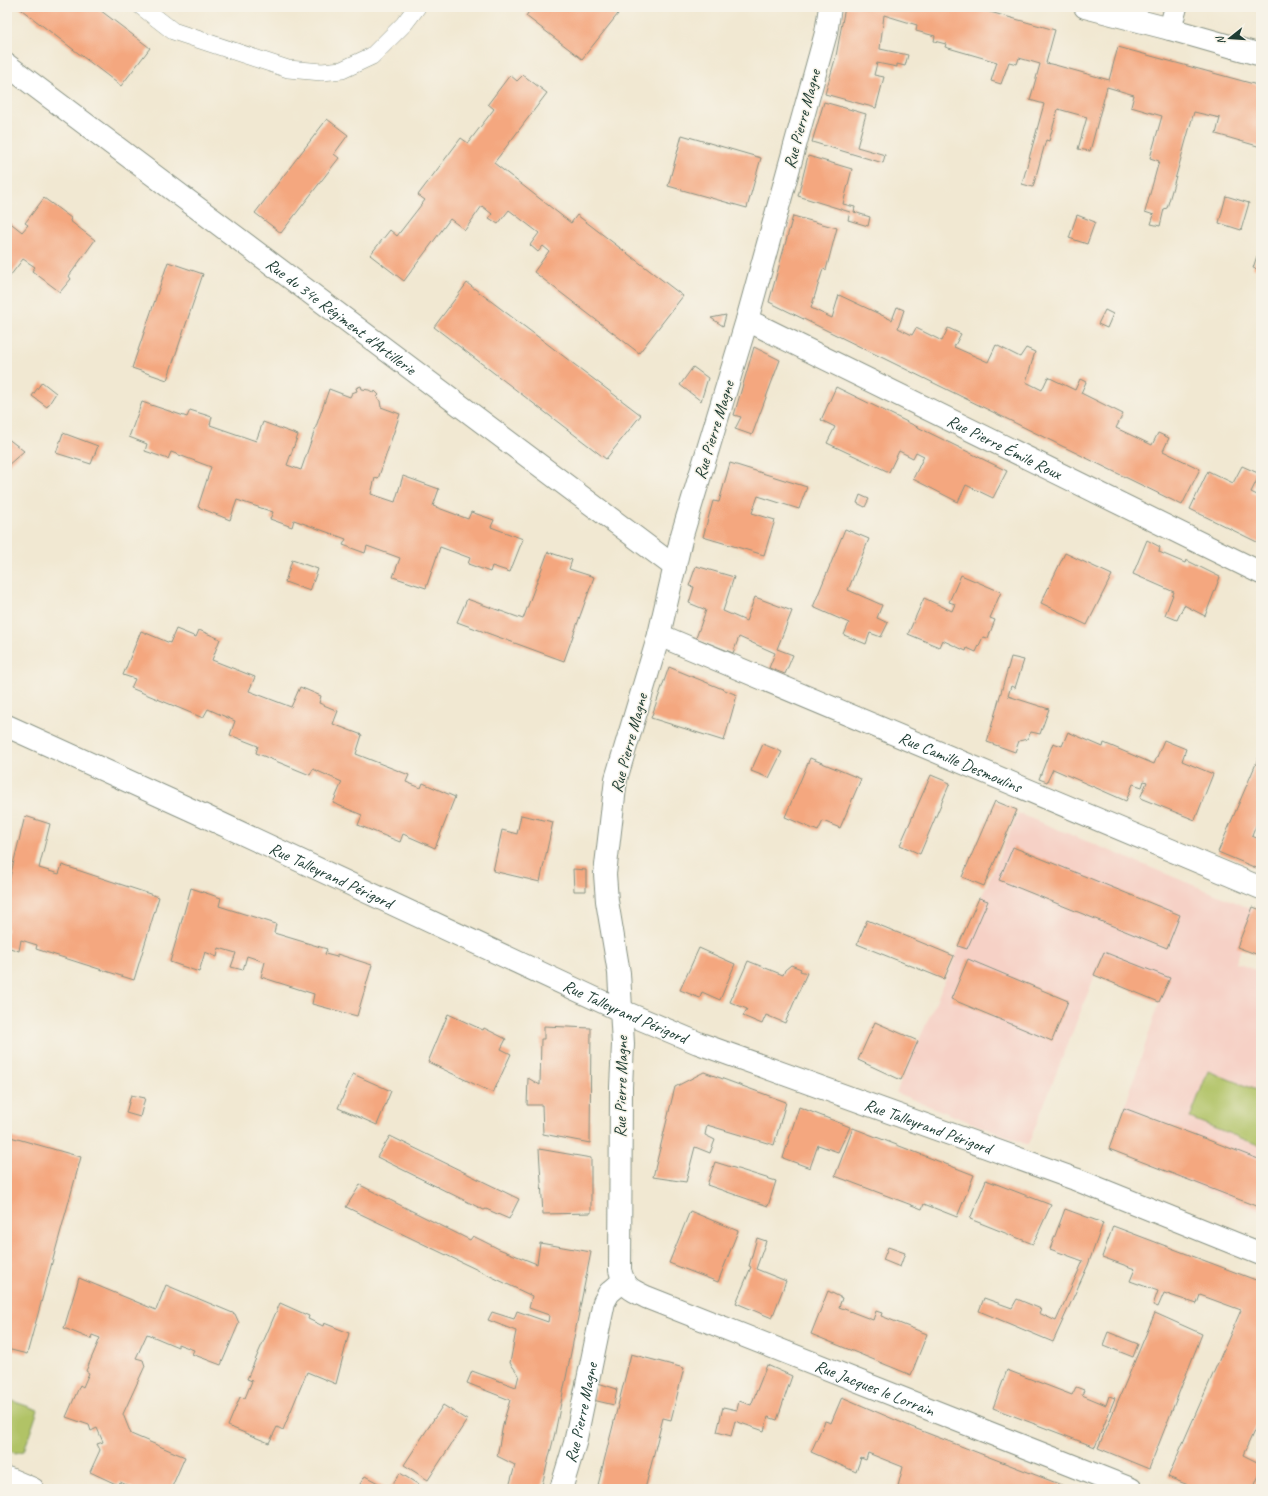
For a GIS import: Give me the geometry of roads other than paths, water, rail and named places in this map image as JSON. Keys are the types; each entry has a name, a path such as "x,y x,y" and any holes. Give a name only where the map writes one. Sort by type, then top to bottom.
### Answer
{"street":[{"name":"Rue Pierre Magne","path":"561,1489 575,1443 604,1302 609,1293 623,1281 620,1270 619,1236 623,1044 622,1011 620,973 607,901 606,874 616,779 659,635 682,535 747,320 826,33 830,7"},
{"path":"1085,7 1261,55"},
{"path":"1170,29 1176,7"},
{"name":"Rue du 34e Régiment d'Artillerie","path":"7,65 675,567"},
{"name":"Rue Pierre Émile Roux","path":"747,320 1261,573"},
{"name":"Rue Camille Desmoulins","path":"659,635 1261,888"},
{"name":"Rue Talleyrand Périgord","path":"7,726 208,817 622,1011 698,1043 1075,1179 1261,1254"},
{"name":"Rue Jacques le Lorrain","path":"623,1281 631,1290 646,1297 1131,1489"},
{"path":"7,1478 33,1489"}],"lane":[{"path":"142,7 173,31 288,69 322,72 342,70 372,56 404,24 417,7"}]}
